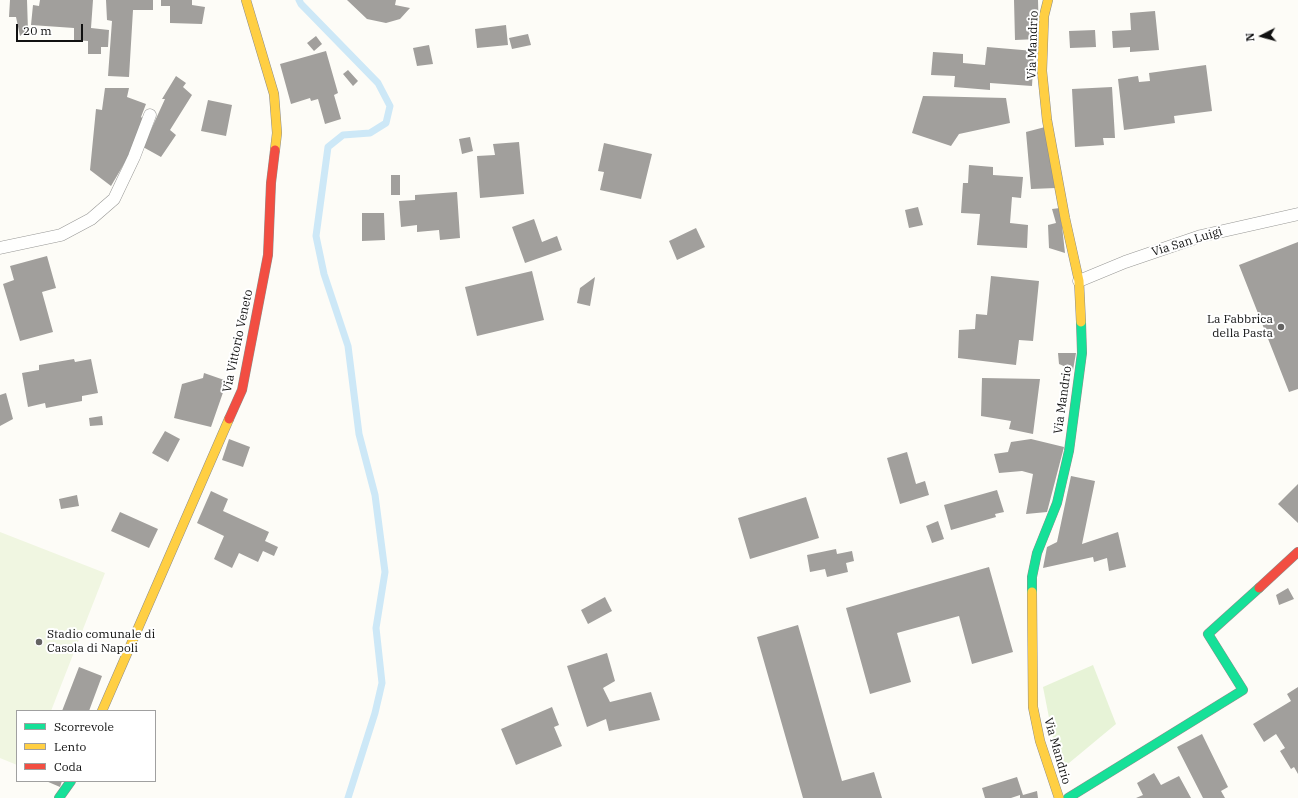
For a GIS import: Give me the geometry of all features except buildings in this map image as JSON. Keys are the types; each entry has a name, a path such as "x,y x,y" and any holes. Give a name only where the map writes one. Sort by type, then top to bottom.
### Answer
{"street":[{"name":"Via Vittorio Veneto","path":"102,710 242,390 268,255 271,182 277,133 274,94 246,0"},
{"name":"Via Mandrio","path":"1048,0 1044,16 1042,71 1047,120 1079,281 1082,353 1069,451 1057,503 1037,553 1032,577 1033,707 1040,741 1059,798"},
{"path":"1068,798 1243,690 1208,634 1298,552"},
{"path":"60,798 70,782"}],"lane":[{"path":"0,248 61,235 91,220 114,199 134,157 150,115"},
{"name":"Via San Luigi","path":"1079,281 1125,262 1201,236 1298,214"}],"green space":[{"name":"Stadio comunale di Casola di Napoli","path":"0,532 105,573 51,710 16,710 16,765 0,758"},
{"path":"1093,665 1116,724 1063,768 1054,743 1043,687"}],"waterway":[{"path":"299,0 301,4 378,83 390,106 386,123 370,133 343,135 328,147 316,236 324,274 348,346 359,434 375,495 385,572 376,628 382,683 375,713 348,798"}],"traffic: fast":[{"path":"1032,592 1032,577 1037,553 1057,503 1069,451 1082,353 1081,322"},
{"path":"1068,798 1243,690 1208,634 1259,588"},
{"path":"59,798 70,782"}],"traffic: slow":[{"path":"246,0 274,94 277,133 275,150"},
{"path":"1048,0 1044,16 1042,71 1047,120 1065,218 1079,281 1081,322"},
{"path":"102,710 229,419"},
{"path":"1032,592 1033,707 1040,741 1059,798"}],"traffic: jam":[{"path":"229,419 242,390 268,255 271,183 275,150"},
{"path":"1259,588 1298,552"}],"place":[{"name":"La Fabbrica della Pasta","path":"1281,327"},
{"name":"Stadio comunale di Casola di Napoli","path":"39,642"}]}
